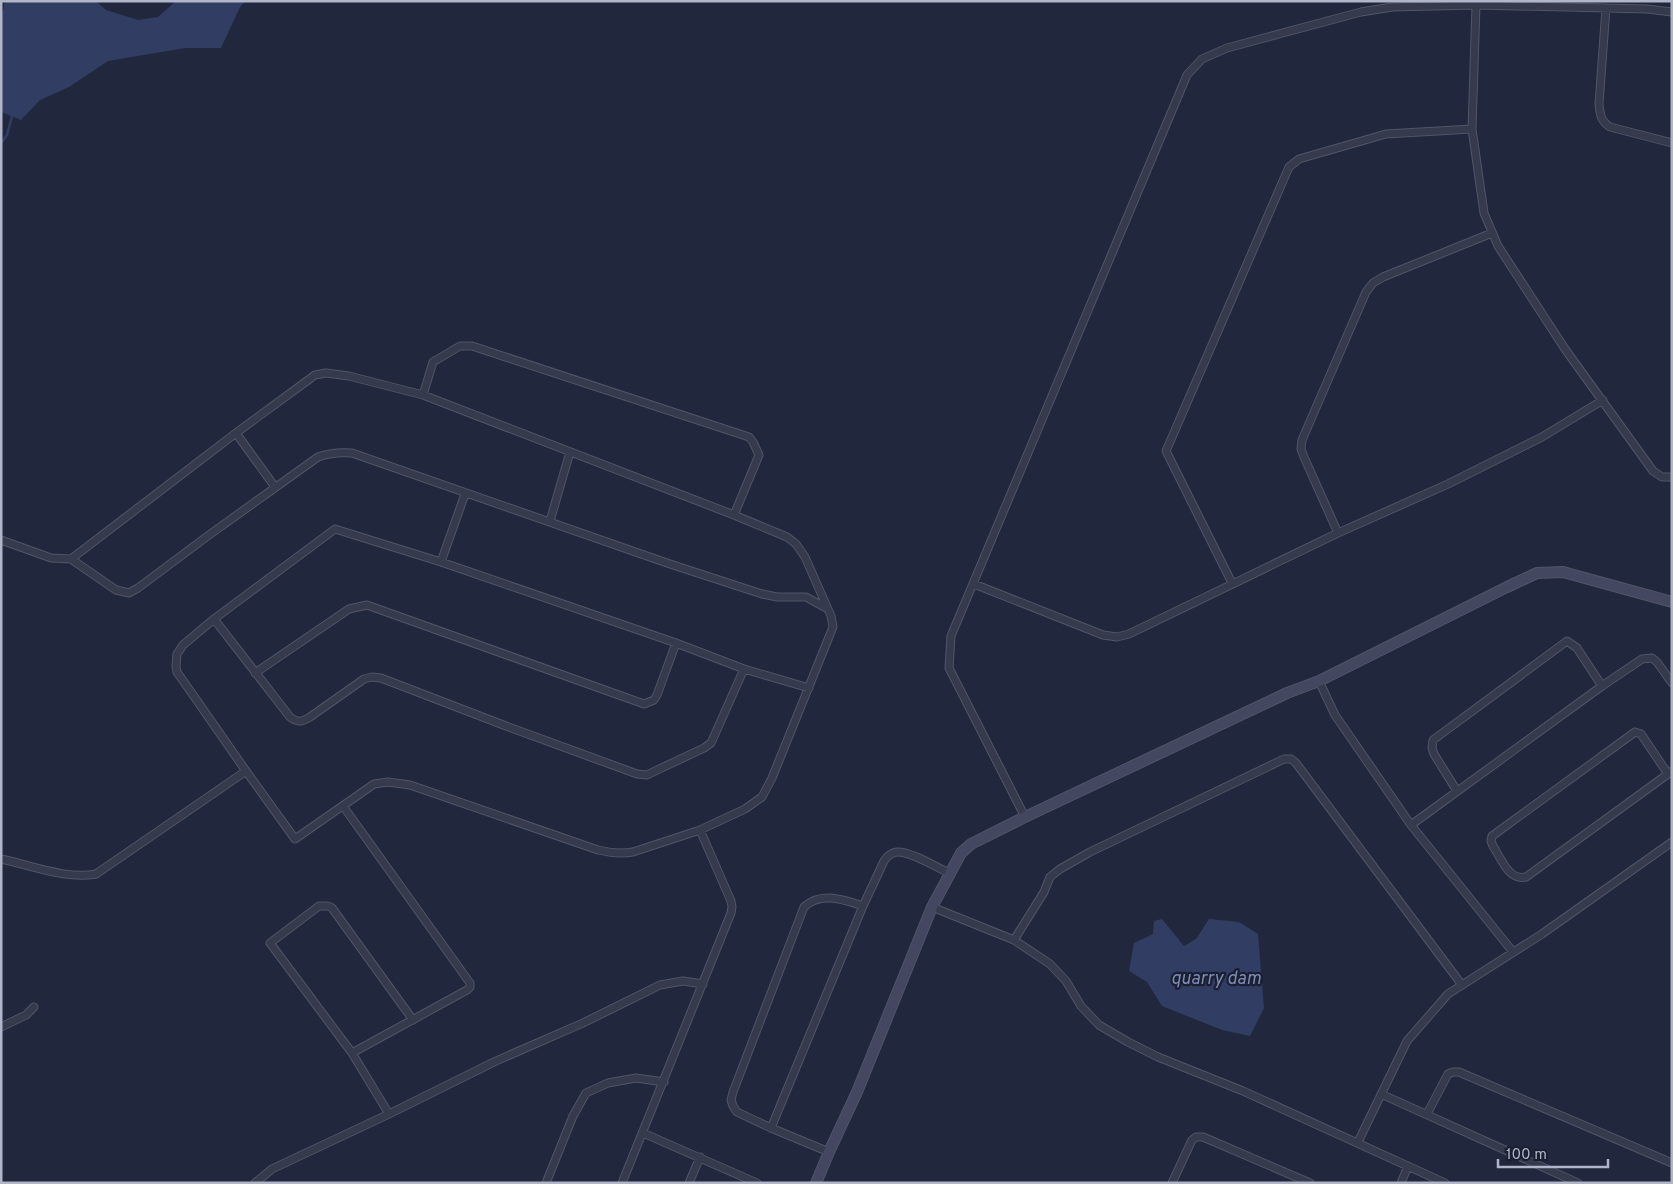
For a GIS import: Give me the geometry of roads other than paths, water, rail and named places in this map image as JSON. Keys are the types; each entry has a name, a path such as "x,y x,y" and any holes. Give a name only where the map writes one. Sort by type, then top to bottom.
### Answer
{"street":[{"path":"1476,5 1472,130 1484,213 1492,234 1560,341 1653,472 1662,477 1672,477"},
{"path":"1025,817 949,668 951,636 1187,75 1202,59 1227,48 1361,12 1392,8 1476,5 1647,9 1672,12"},
{"path":"1606,8 1599,104 1603,123 1610,127 1672,143"},
{"path":"1232,583 1166,451 1289,166 1299,159 1386,134 1472,130"},
{"path":"1338,533 1304,458 1301,449 1302,440 1366,292 1373,283 1383,277 1492,234"},
{"path":"423,395 434,362 460,346 472,346 749,437 758,455 734,514"},
{"path":"71,559 315,375 326,373 348,376 423,395 734,514 786,537 796,544 809,564 833,621 833,627 809,688 772,778 762,797 746,810 700,830 622,854 598,850 402,784 388,782 374,784 296,839 177,672 177,654 183,645 214,619 335,529 441,562 676,643 744,669 809,688"},
{"path":"974,584 1103,635 1117,637 1128,634 1338,533 1448,484 1542,437 1603,400"},
{"path":"236,433 275,487"},
{"path":"1,540 51,558 71,559 116,590 129,593 318,457 340,452 352,453 667,563 762,594 777,597 806,597 828,609"},
{"path":"550,521 570,452"},
{"path":"441,562 465,494"},
{"path":"816,1183 857,1092 932,907 961,852 972,844 1287,693 1319,681 1507,586 1537,573 1563,572 1672,602"},
{"path":"255,673 349,609 367,605 644,704 654,700 657,695 676,643"},
{"path":"214,619 290,717 296,721 303,721 310,717 364,679 372,677 381,678 637,774 647,774 711,744 744,669"},
{"path":"1458,791 1434,754 1432,748 1433,740 1567,641 1577,648 1602,686"},
{"path":"1411,824 1642,659 1652,658 1672,683"},
{"path":"1319,681 1335,715 1411,824 1513,952"},
{"path":"1635,732 1641,734 1670,773 1526,877 1519,878 1512,875 1491,841 1492,836 1635,732"},
{"path":"1014,940 1044,892 1050,877 1060,869 1090,852 1284,759 1291,759 1296,763 1462,985"},
{"path":"1,859 64,874 86,876 96,874 246,771"},
{"path":"343,806 470,983 470,987 467,990 352,1053"},
{"path":"622,1183 664,1082 732,907 700,830"},
{"path":"1358,1142 1407,1041 1448,994 1542,934 1672,842"},
{"path":"771,1128 863,906 888,855 895,852 904,852 949,873"},
{"path":"829,1152 737,1112 731,1100 804,907 814,900 836,898 863,906"},
{"path":"389,1114 352,1053 270,943 319,906 332,908 413,1020"},
{"path":"932,907 1014,940 1050,964 1066,980 1081,1006 1093,1019 1099,1025 1128,1042 1158,1057 1243,1091 1358,1142 1445,1183"},
{"path":"255,1183 272,1169 660,985 683,981 703,984"},
{"path":"1,1027 26,1015 34,1007"},
{"path":"1427,1114 1448,1074 1459,1072 1672,1163"},
{"path":"546,1183 573,1116 586,1093 608,1083 636,1078 664,1082"},
{"path":"1381,1094 1578,1183"},
{"path":"643,1133 757,1183"},
{"path":"1174,1182 1192,1140 1196,1137 1203,1137 1310,1183"},
{"path":"690,1183 700,1157"},
{"path":"1401,1183 1408,1166"}],"water":[{"path":"5,1 96,1 106,10 138,20 158,17 176,1 245,1 240,7 221,48 185,48 108,61 69,87 40,100 21,120 1,112 1,14"},
{"name":"quarry dam","path":"1162,919 1184,946 1196,939 1209,919 1239,922 1258,934 1264,1008 1250,1036 1222,1030 1162,1006 1147,982 1129,971 1134,943 1153,934 1154,921"}],"waterway":[{"path":"1,143 7,135 12,116"}]}
